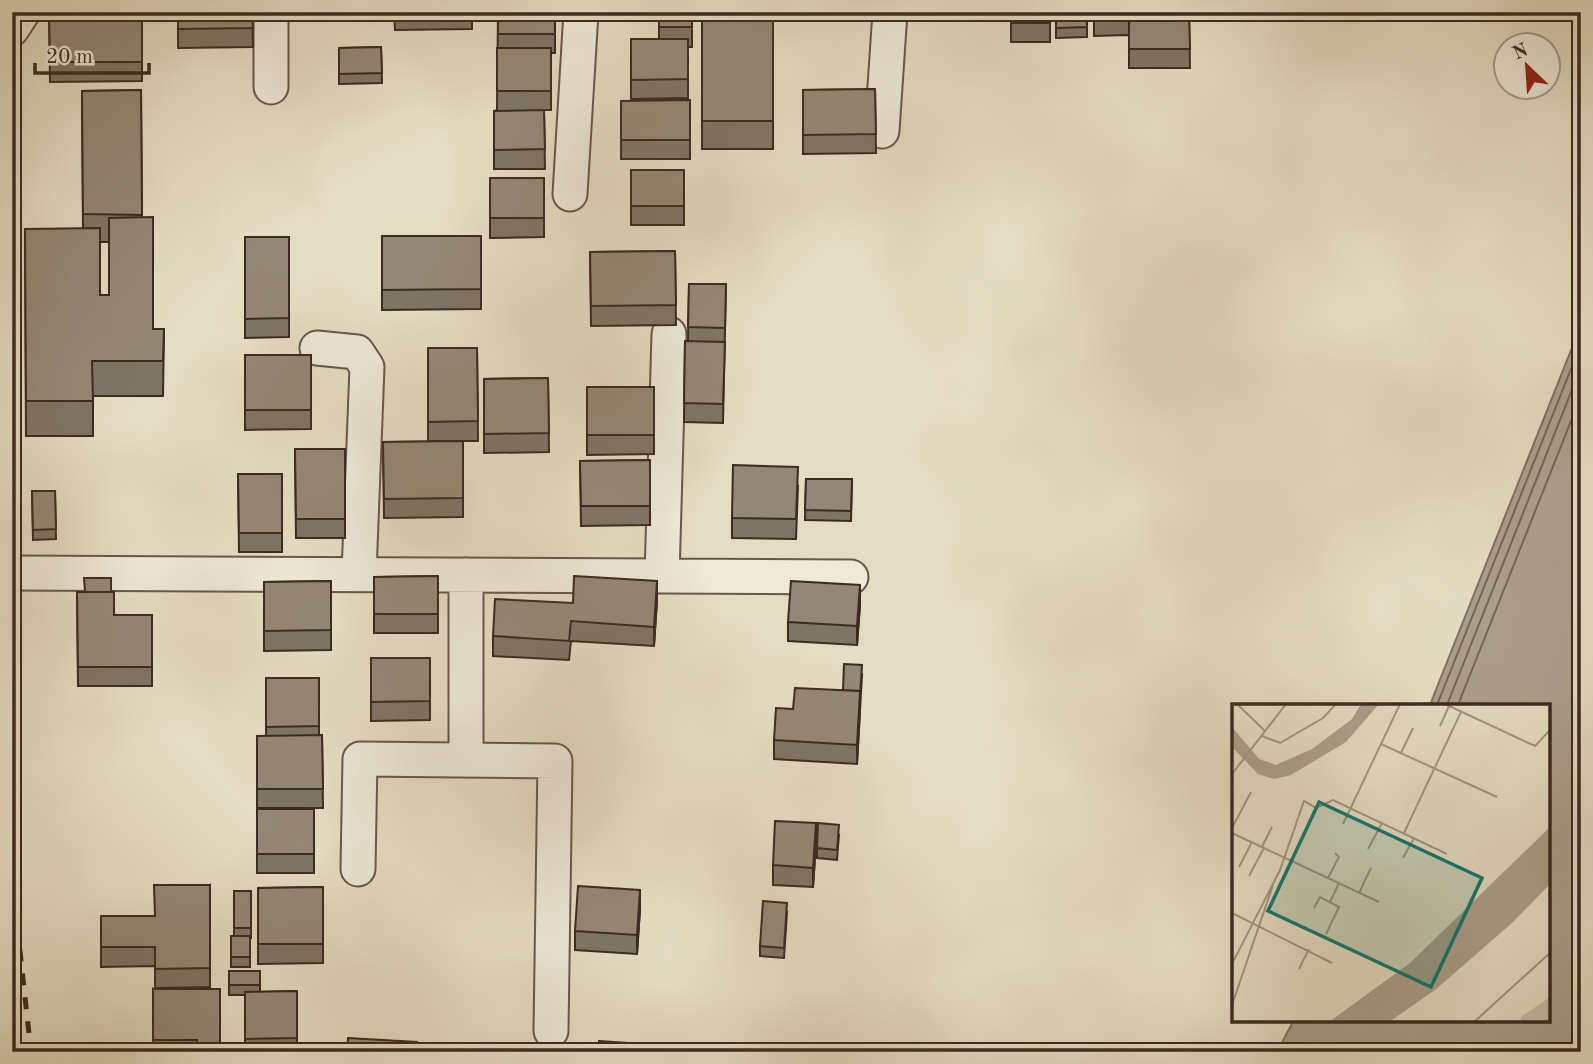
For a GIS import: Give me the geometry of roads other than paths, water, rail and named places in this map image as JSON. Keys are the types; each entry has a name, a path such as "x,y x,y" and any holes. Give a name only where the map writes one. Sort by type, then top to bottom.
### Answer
{"street":[{"path":"12,29 23,12"},
{"path":"271,12 271,86"},
{"path":"570,194 581,12"},
{"path":"882,131 890,12"},
{"path":"662,576 669,334"},
{"path":"317,348 357,352 367,367 359,574"},
{"path":"12,573 851,577"},
{"path":"466,760 467,575"},
{"path":"358,869 360,759 555,761 551,1031"}],"water":[{"path":"1581,325 1581,1052 1277,1052 1293,1022 1551,1022 1551,704 1430,704"}],"railway":[{"path":"12,878 31,1052"}]}
